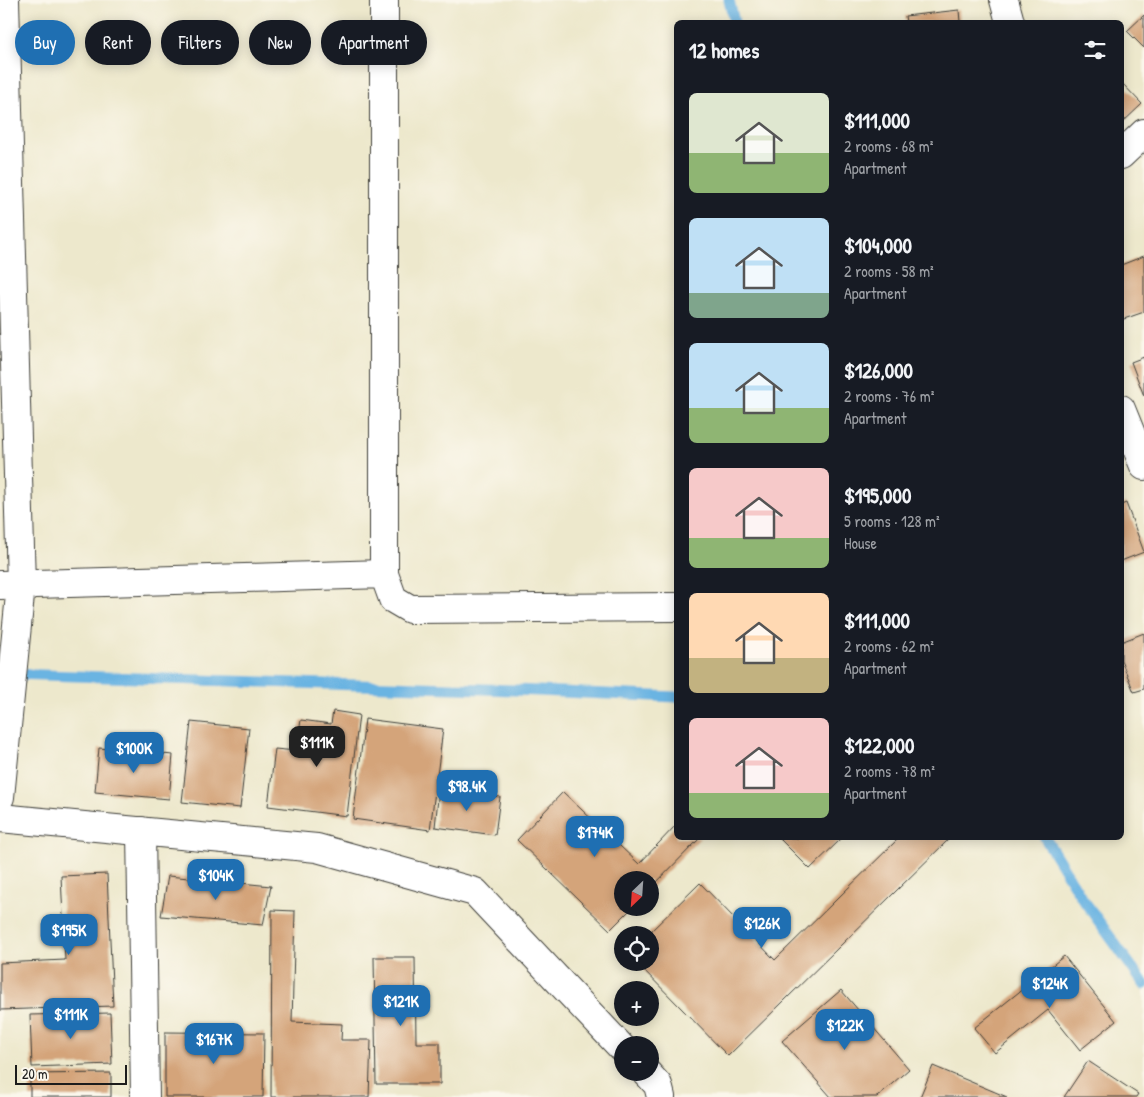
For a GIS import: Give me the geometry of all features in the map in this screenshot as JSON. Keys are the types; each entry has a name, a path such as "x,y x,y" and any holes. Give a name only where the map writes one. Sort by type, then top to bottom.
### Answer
{"street":[{"path":"0,797 11,585 5,0"},
{"path":"384,0 384,574 393,599 410,609 674,607"},
{"path":"1004,0 1009,20"},
{"path":"1124,152 1144,133"},
{"path":"1124,416 1144,466"},
{"path":"11,585 384,574"},
{"path":"0,818 317,848 475,892 614,1040"},
{"path":"141,831 145,1097"},
{"path":"654,1081 658,1085 661,1097"}],"building":[{"path":"959,10 960,20 906,20 905,16"},
{"path":"1144,15 1144,48 1127,31"},
{"path":"1124,85 1142,104 1124,121"},
{"path":"1144,256 1144,312 1124,319 1124,264"},
{"path":"1144,357 1144,396 1131,362"},
{"path":"1126,503 1144,552 1124,560 1124,504"},
{"path":"1144,633 1144,689 1134,692 1124,667 1124,641"},
{"path":"333,711 359,715 347,816 268,806 275,749 296,751 301,720 331,724"},
{"path":"365,719 443,729 430,830 353,819"},
{"path":"191,722 249,728 240,808 182,802"},
{"path":"99,748 173,755 169,799 95,792"},
{"path":"439,789 500,797 495,835 435,827"},
{"path":"563,792 639,864 674,827 674,840 698,840 659,880 659,871 614,871 614,916 624,916 610,930 517,840"},
{"path":"781,840 840,840 810,869"},
{"path":"897,840 948,840 728,1056 659,986 659,981 655,981 645,971 659,971 659,926 656,926 700,883 775,960"},
{"path":"107,874 113,1006 0,1010 0,963 65,960 61,876"},
{"path":"168,876 271,886 263,925 161,916"},
{"path":"272,910 295,911 292,1022 342,1024 341,1040 371,1040 369,1097 271,1097"},
{"path":"1064,956 1116,1021 1080,1050 1048,1010 995,1053 974,1028"},
{"path":"374,957 415,957 416,1043 440,1043 440,1084 376,1084"},
{"path":"841,990 909,1069 877,1097 831,1097 782,1041"},
{"path":"110,1013 112,1064 32,1067 30,1015"},
{"path":"165,1032 264,1033 263,1097 165,1097"},
{"path":"1088,1061 1138,1094 1136,1097 1064,1097"},
{"path":"933,1066 1007,1097 920,1097"},
{"path":"111,1073 111,1097 30,1097 30,1074"}],"waterway":[{"path":"729,0 734,20"},
{"path":"12,674 674,697"},
{"path":"1046,840 1082,898 1144,984"}]}
